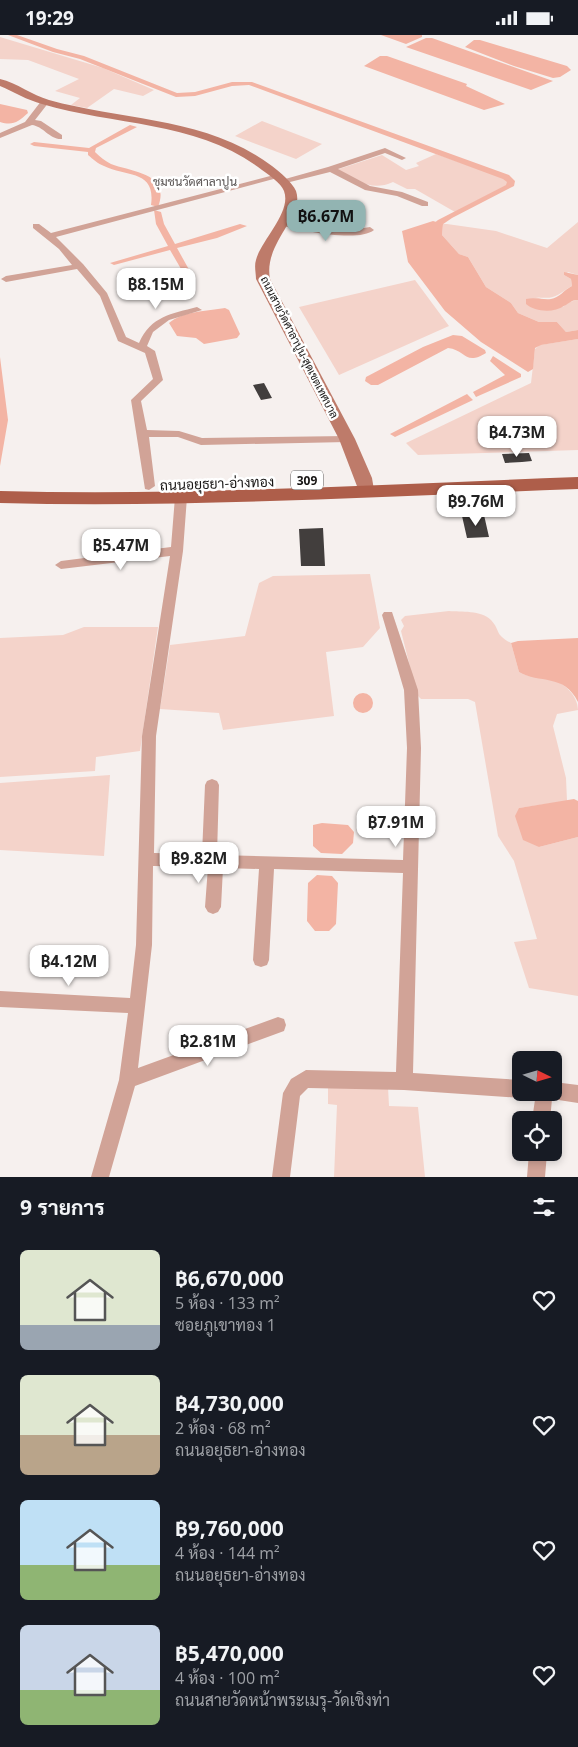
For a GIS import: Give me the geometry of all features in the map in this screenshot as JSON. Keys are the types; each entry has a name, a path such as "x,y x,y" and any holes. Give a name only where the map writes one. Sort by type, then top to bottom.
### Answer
{"main road":[{"name":"ถนนอยุธยา-อ่างทอง","path":"5,497 36,496 74,499 181,497 578,471"},
{"name":"ถนนอยุธยา-อ่างทอง","path":"36,496 74,489 149,486 578,483"}],"street":[{"path":"0,82 45,102 208,137 235,147 266,167 280,179"},
{"path":"1,135 30,122 45,102"},
{"path":"30,122 38,123 59,137"},
{"path":"51,236 280,179 331,169 386,150 402,158"},
{"path":"331,169 368,188 399,194 425,204"},
{"name":"ถนนสายวัดศาลาปูน-สุดเขตเทศบาล","path":"280,179 290,191 291,200 288,211 264,254 261,269 263,279 348,439 365,484"},
{"path":"282,223 345,234 370,230"},
{"path":"36,226 51,236 80,266 104,295 119,336 127,342 150,351 158,375 155,384 136,400 149,486"},
{"path":"6,279 80,266"},
{"path":"142,347 149,331 166,318 197,310"},
{"path":"142,433 179,434 202,442 348,439"},
{"path":"100,1177 128,1080 137,1006 144,945 148,736 177,551 181,497"},
{"path":"61,565 177,551"},
{"path":"388,615 411,690 414,748 404,1081"},
{"path":"212,785 213,907"},
{"path":"147,859 410,867"},
{"path":"261,960 267,863"},
{"path":"0,999 137,1006"},
{"path":"128,1080 278,1025"},
{"path":"281,1177 292,1093 297,1085 306,1079 404,1081 512,1088"},
{"path":"562,1092 578,1094"},
{"path":"536,1177 537,1161"}],"shaded area":[{"path":"381,35 422,35 422,37 406,44"},
{"path":"0,37 103,68 154,90 143,96 114,89 87,108 71,105 80,98 55,91 79,79 28,60 0,59"},
{"path":"426,38 432,38 553,81 531,90 406,47"},
{"path":"474,40 480,40 567,66 571,70 560,77 553,78 514,66 465,47"},
{"path":"380,56 387,56 467,84 466,86 505,104 484,110 364,66"},
{"path":"0,104 27,110 28,113 15,122 8,124 0,122"},
{"path":"262,121 322,144 296,159 235,136"},
{"path":"436,154 504,178 507,181 507,185 455,212 415,189 407,189 393,182 378,186 371,185 357,181 336,170 382,155 406,170 419,166 416,163"},
{"path":"314,201 336,204 347,213 345,216 337,217 317,213 301,216 297,212 303,203"},
{"path":"433,221 443,224 442,235 459,254 468,257 486,287 511,303 518,313 539,322 557,322 566,332 578,330 578,339 541,345 535,348 533,369 528,372 481,342 445,311 408,262 402,231"},
{"path":"578,222 578,275 568,272 564,275 571,279 572,286 552,297 536,297 563,307 569,302 578,300 578,330 566,332 557,322 539,322 518,313 511,303 486,287 468,257 459,254 442,235 443,224 447,224 496,231 547,248"},
{"path":"564,272 578,275 578,300 550,311 534,309 526,304 526,299 554,298 572,286 571,279 564,275"},
{"path":"415,280 449,326 339,375 299,307"},
{"path":"225,308 229,310 240,334 237,338 204,344 196,338 177,336 169,323 188,314"},
{"path":"453,335 462,336 485,350 486,353 479,357 469,358 454,349 448,348 378,385 371,385 365,381 366,377 423,347"},
{"path":"578,339 578,450 418,455 406,443 531,383 535,349 540,345"},
{"path":"493,356 521,374 521,377 476,397 473,392 505,375 490,361"},
{"path":"0,357 8,420 0,466"},
{"path":"467,394 473,400 395,437 390,434"},
{"path":"370,574 380,628 363,647 326,652 334,716 223,730 219,713 160,709 170,645 245,636 259,583 273,576"},
{"path":"449,611 471,612 487,617 502,637 511,643 519,672 560,683 569,690 576,700 578,710 557,714 553,726 566,778 567,801 519,808 539,847 578,837 578,996 529,988 514,942 537,939 514,861 498,836 475,702 468,699 421,699 417,695 401,631 404,626 401,620 405,616"},
{"path":"84,627 158,627 140,751 96,757 95,771 0,777 0,638 63,635"},
{"path":"578,638 578,702 566,687 519,672 511,643"},
{"path":"359,693 367,693 373,699 373,707 367,713 359,713 353,707 353,699"},
{"path":"110,775 104,856 0,850 0,783"},
{"path":"574,799 578,801 578,837 539,847 523,840 515,816 519,808"},
{"path":"322,823 348,825 354,832 353,843 342,854 321,853 313,846 313,825"},
{"path":"317,875 332,876 338,883 336,924 329,931 315,931 307,921 308,883"},
{"path":"328,1085 388,1087 389,1106 418,1107 425,1177 334,1177 337,1105 328,1104"}],"building":[{"path":"264,383 272,398 261,400 253,385"},
{"path":"529,453 532,461 505,463 502,454"},
{"path":"484,515 489,537 467,538 462,516"},
{"path":"323,528 325,566 301,566 299,529"}],"waterway":[{"path":"11,35 55,51 82,57 176,95 195,94 241,82 250,83 506,177 511,181 510,186 440,222 432,228 432,236"},
{"path":"133,127 93,147 91,153 107,165 134,172 150,180 156,194 155,205"},
{"path":"34,144 91,150"},
{"path":"157,212 160,224 173,247"},
{"path":"173,247 243,226"},
{"path":"114,263 173,247"},
{"path":"173,247 188,275 178,283"}],"district":[{"name":"ชุมชนวัดศาลาปูน","path":"195,181"}]}
